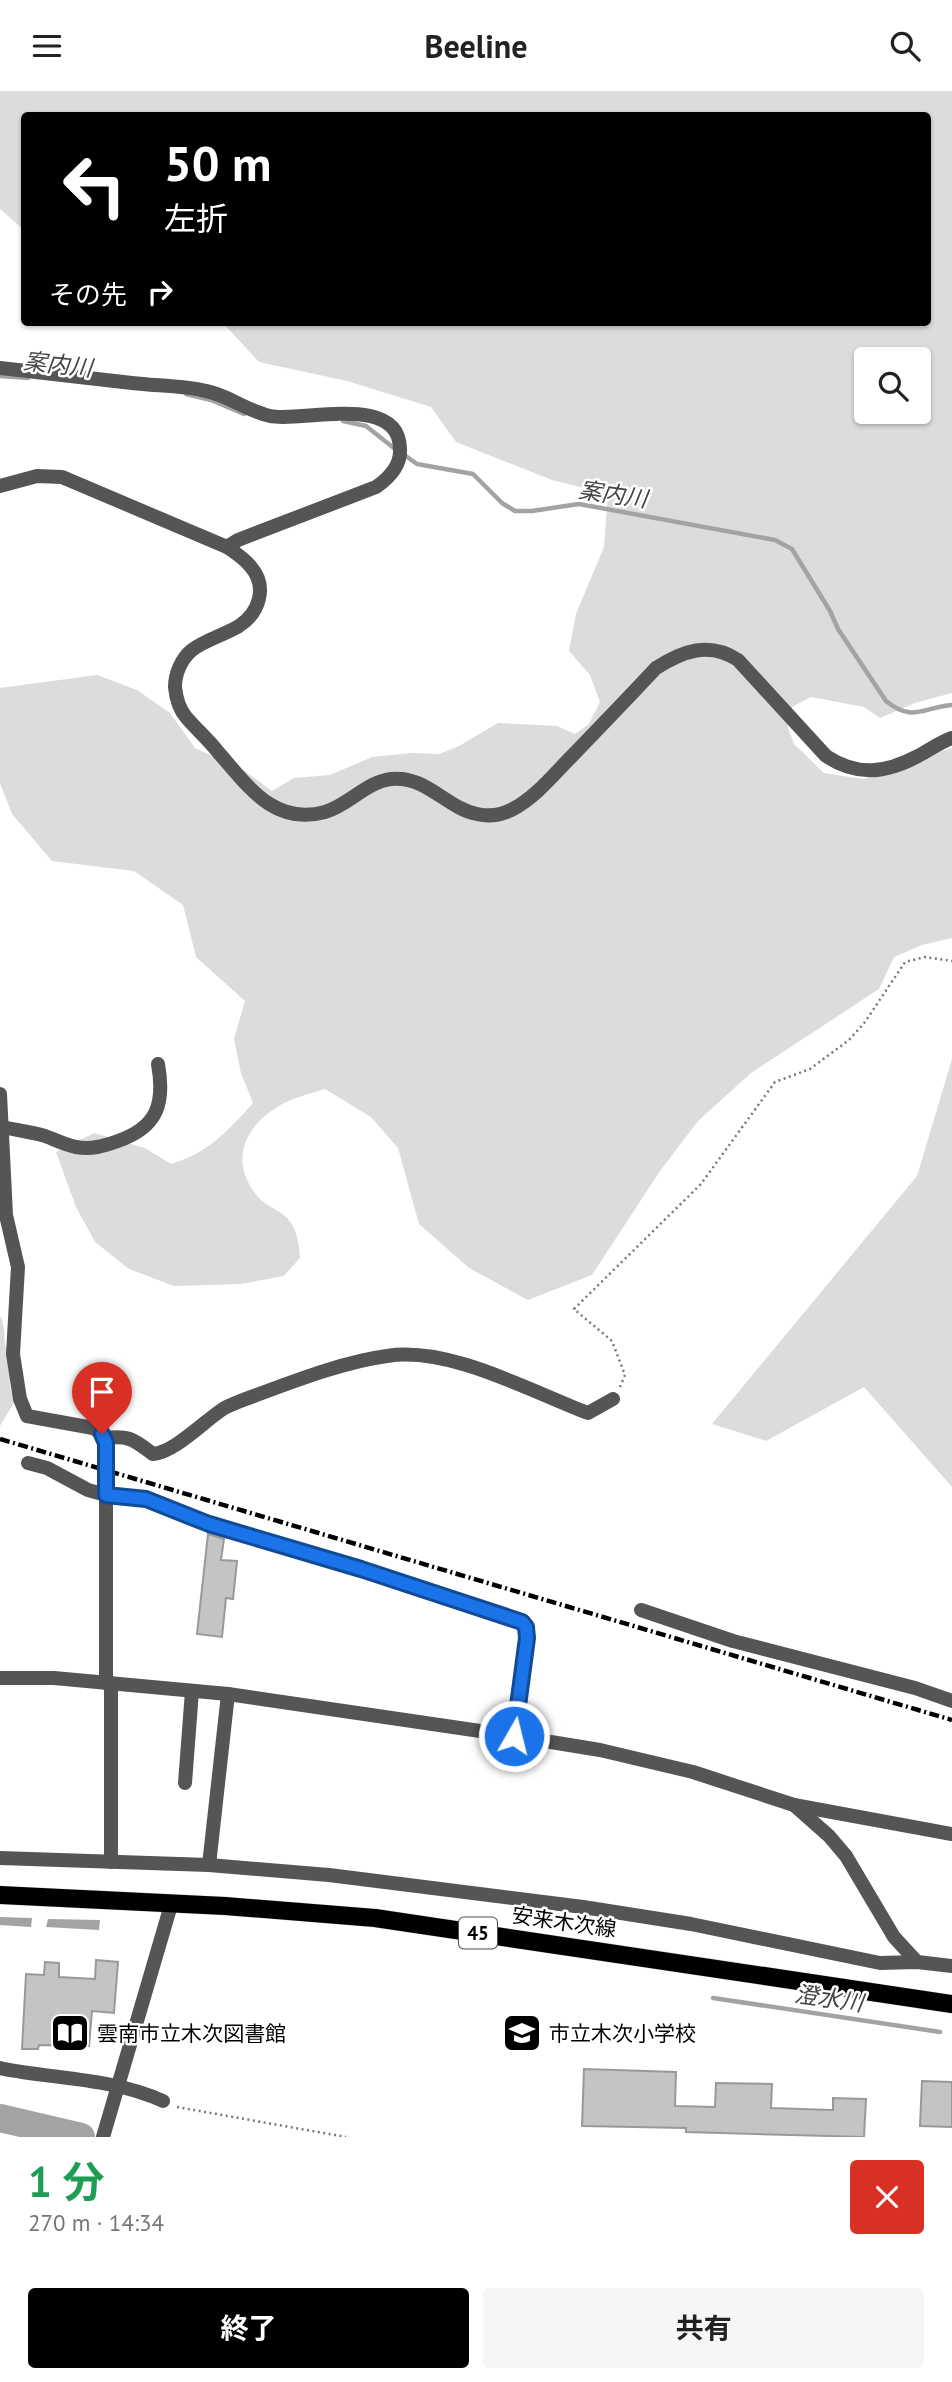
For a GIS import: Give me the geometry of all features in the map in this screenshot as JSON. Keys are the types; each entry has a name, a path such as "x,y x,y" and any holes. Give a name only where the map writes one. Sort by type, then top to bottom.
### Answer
{"main road":[{"name":"安来木次線","path":"0,1895 225,1906 375,1919 952,2004"}],"street":[{"path":"0,369 208,391 273,417 365,414 385,422 393,430 399,442 398,461 389,476 376,487 238,540 227,547"},
{"path":"0,486 37,476 62,477 227,547 254,571 260,587 259,603 248,620 193,649 184,659 175,681 176,696 183,714 245,783 269,805 287,814 304,815 327,811 387,779 400,778 432,790 470,813 484,816 511,810 545,783 656,669 671,658 699,650 725,651 738,660 826,756 843,767 864,771 887,768 916,757 952,738"},
{"path":"2,1127 37,1134 78,1148 98,1147 136,1135 146,1126 160,1104 162,1092 158,1064"},
{"path":"0,1094 6,1215 18,1267 13,1355 24,1411 31,1418 99,1430 105,1439 111,1862"},
{"path":"105,1439 120,1436 137,1440 153,1454 158,1453 169,1449 224,1409 243,1400 389,1355 453,1360 588,1413 613,1399"},
{"path":"28,1463 47,1468 79,1487 106,1495 146,1499 209,1524 361,1569 522,1622 526,1627 527,1638 514,1736"},
{"path":"641,1611 733,1641 915,1688 952,1701"},
{"path":"0,1678 108,1683 228,1694 600,1750 693,1772 793,1805 952,1834"},
{"path":"185,1783 192,1691"},
{"path":"209,1865 228,1694"},
{"path":"793,1805 829,1836 846,1856 894,1937 917,1962"},
{"path":"0,1858 209,1865 329,1875 583,1907 691,1924 880,1963 917,1962 952,1966"},
{"path":"103,2137 171,1905"},
{"path":"0,2068 150,2095 163,2101"}],"path":[{"path":"613,1399 625,1375 612,1341 574,1308 701,1184 775,1082 810,1069 849,1040 865,1022 905,962 925,957 952,961"},
{"path":"163,2101 183,2110 346,2137"}],"shaded area":[{"path":"0,91 952,91 952,693 915,703 880,718 864,707 811,697 792,707 788,728 794,744 824,773 863,779 890,773 926,756 952,748 952,938 922,945 894,957 879,989 751,1073 698,1121 660,1171 592,1275 528,1300 469,1268 419,1224 398,1148 371,1117 325,1089 284,1103 270,1112 250,1133 242,1158 250,1185 263,1202 287,1218 297,1237 300,1258 284,1276 241,1284 174,1286 129,1269 95,1242 76,1207 56,1152 94,1133 145,1148 171,1164 206,1148 253,1103 241,1073 234,1039 245,1001 196,957 183,905 134,871 52,861 12,814 0,783 0,688 97,675 137,690 170,713 195,748 245,771 272,791 294,778 330,775 372,757 411,753 439,754 459,746 498,723 557,726 575,734 589,724 600,702 590,675 569,651 576,614 604,547 608,494 552,480 456,442 431,407 347,381 259,362 226,326 931,326 931,112 21,112 21,227 0,209"},
{"path":"952,1059 952,1487 864,1387 766,1441 712,1424 917,1176"},
{"path":"0,1316 5,1345 10,1355 10,1388 15,1401 0,1426"},
{"path":"0,1917 32,1918 31,1927 0,1925"},
{"path":"48,1919 100,1920 99,1930 46,1927"}],"building":[{"path":"208,1534 224,1539 221,1560 237,1561 233,1599 226,1598 222,1637 197,1634"},
{"path":"96,1960 118,1962 114,2013 92,2011 89,2046 39,2045 38,2049 22,2049 26,1974 44,1975 45,1962 59,1963 59,1977 95,1979"},
{"path":"584,2069 676,2072 675,2106 715,2107 716,2083 772,2084 771,2108 833,2110 833,2098 866,2099 864,2137 582,2126"},
{"path":"922,2081 952,2082 952,2127 920,2126"}],"waterway":[{"name":"案内川","path":"0,376 28,378"},
{"name":"案内川","path":"186,394 211,400 244,414"},
{"name":"案内川","path":"343,421 366,426 395,449"},
{"name":"案内川","path":"403,454 417,464 473,474 502,503 515,511 579,504 775,540 792,549 838,629 886,701 895,708 911,712 952,705"},
{"name":"澄水川","path":"713,1998 940,2032"},
{"path":"0,2118 81,2137"}],"railway":[{"path":"0,1439 952,1720"}],"place":[{"name":"雲南市立木次図書館","path":"70,2033"},
{"name":"市立木次小学校","path":"522,2033"}],"route":[{"path":"102,1434 106,1443 106,1495 146,1499 166,1505 209,1524 361,1569 522,1622 526,1627 527,1638 514,1736"}]}
